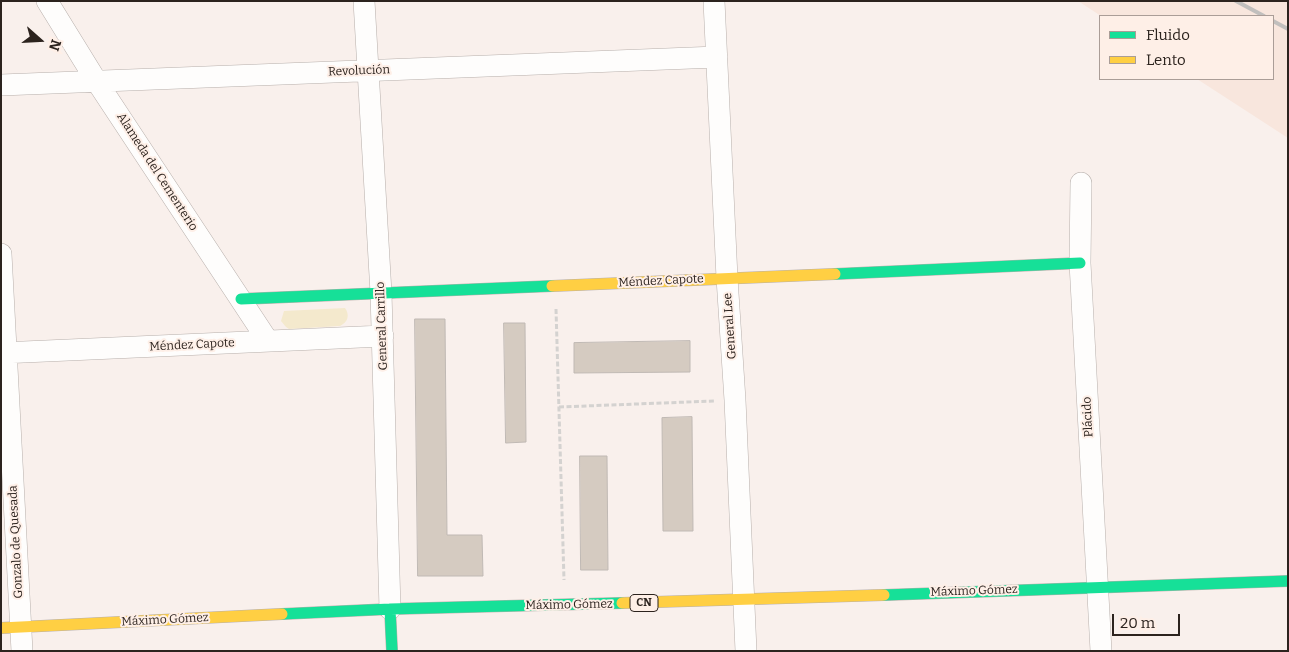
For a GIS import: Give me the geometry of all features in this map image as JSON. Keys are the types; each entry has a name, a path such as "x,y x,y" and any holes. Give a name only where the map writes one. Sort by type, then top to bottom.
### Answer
{"main road":[{"name":"Méndez Capote","path":"241,300 1080,263"},
{"name":"Máximo Gómez","path":"11,628 390,609 744,600 1288,581"},
{"name":"General Carrillo","path":"390,609 392,651"}],"street":[{"name":"Alameda del Cementerio","path":"47,1 97,82 268,341"},
{"name":"General Carrillo","path":"364,1 383,336 390,609"},
{"name":"General Lee","path":"714,1 726,278 735,400 746,651"},
{"name":"Revolución","path":"1,85 716,57"},
{"name":"Plácido","path":"1081,183 1080,263 1100,651"},
{"name":"Gonzalo de Quesada","path":"1,254 11,628 22,651"},
{"name":"Méndez Capote","path":"4,353 383,336"}],"path":[{"path":"555,286 565,605"},
{"path":"559,407 735,400"}],"shaded area":[{"path":"1078,1 1288,1 1288,138 1199,80 1274,80 1274,15 1099,15"},
{"path":"345,308 347,318 340,326 289,329 281,321 284,311"}],"building":[{"path":"415,319 445,319 447,535 482,535 483,576 418,576"},
{"path":"504,323 525,323 526,442 506,443"},
{"path":"690,341 690,372 574,373 574,343"},
{"path":"692,417 693,531 663,531 662,418"},
{"path":"580,456 607,456 608,570 581,570"}],"railway":[{"path":"1236,1 1262,15"},
{"path":"1274,22 1288,29"}],"traffic: fast":[{"path":"835,274 1080,263"},
{"path":"241,299 552,286"},
{"path":"884,595 1288,581"},
{"path":"282,614 390,609 622,603"},
{"path":"390,609 392,651"}],"traffic: slow":[{"path":"552,286 835,274"},
{"path":"622,603 884,595"},
{"path":"1,628 282,614"}]}
